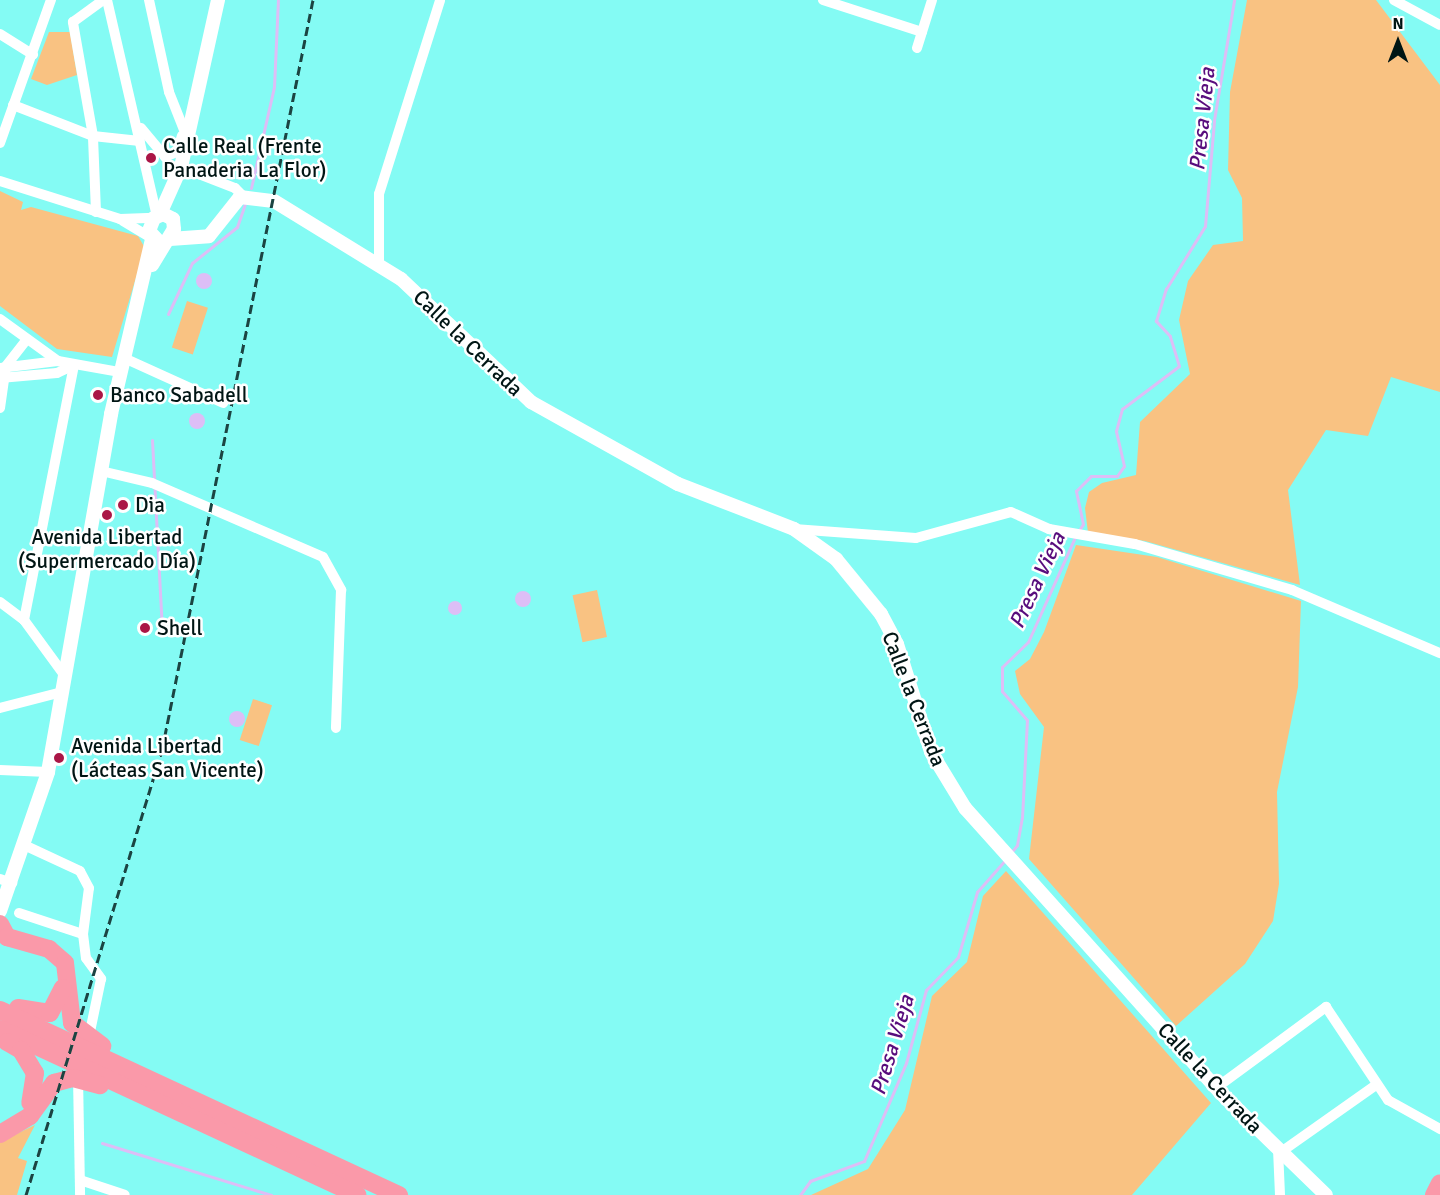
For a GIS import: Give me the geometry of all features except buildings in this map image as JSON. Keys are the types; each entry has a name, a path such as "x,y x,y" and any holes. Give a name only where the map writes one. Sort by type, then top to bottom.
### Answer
{"highway":[{"path":"0,924 7,946"},
{"path":"0,1001 42,1015 61,1000 57,966 43,955 7,946"},
{"path":"7,946 49,949 65,963 71,981 72,1023 87,1067"},
{"path":"0,1010 63,1049 87,1067 357,1195"},
{"path":"0,1029 63,1049"},
{"path":"0,1038 30,1061 36,1083 22,1113 0,1126"},
{"path":"0,1134 30,1116 54,1083 87,1067 249,1125 399,1195"},
{"path":"1434,1195 1440,1183"}],"street":[{"path":"96,212 93,136 73,22 105,0 140,141 165,225"},
{"path":"150,0 183,140"},
{"path":"0,911 6,881 24,845 48,772 122,365 180,172 183,140 196,102 218,0"},
{"path":"379,266 379,194 440,0"},
{"path":"823,0 922,32"},
{"path":"916,48 932,0"},
{"path":"1394,0 1440,25"},
{"path":"0,143 52,2"},
{"path":"0,34 33,55"},
{"path":"13,105 93,136 140,141"},
{"path":"137,122 165,157 183,140"},
{"name":"Calle la Cerrada","path":"180,172 235,188 244,197 274,201 401,279 531,402 678,484 794,529 836,559 880,614 897,644 931,752 965,808 1216,1088 1326,1195"},
{"path":"0,181 120,219 165,225 202,239 244,197"},
{"path":"120,219 152,239"},
{"path":"149,269 152,239 165,225"},
{"path":"152,239 165,225"},
{"path":"0,319 57,361 74,365 122,365 224,403"},
{"path":"0,408 3,372 27,339"},
{"path":"3,372 57,361"},
{"path":"3,372 57,373 74,365"},
{"path":"24,620 74,365"},
{"path":"101,471 156,484 323,557 341,590 336,728"},
{"path":"794,529 916,538 1011,512 1075,536 1135,544 1292,590 1440,653"},
{"path":"0,602 24,620 65,676"},
{"path":"0,708 62,692"},
{"path":"0,770 48,772"},
{"path":"24,845 87,878 83,934 86,958 101,979 87,1067 80,1195"},
{"path":"19,913 83,934"},
{"path":"1216,1088 1326,1007 1376,1085 1398,1109 1440,1129"},
{"path":"1280,1195 1280,1150 1376,1085"},
{"path":"80,1180 125,1195"}],"shaded area":[{"path":"1247,0 1376,0 1440,85 1440,392 1391,377 1368,436 1326,430 1288,490 1300,585 1145,541 1088,533 1085,508 1089,492 1102,483 1136,475 1140,422 1190,374 1179,320 1188,281 1213,245 1243,241 1242,198 1228,170 1230,92"},
{"path":"49,32 70,32 77,75 47,85 31,79"},
{"path":"0,191 23,202 21,210 31,207 138,236 145,248 112,357 57,349 0,306"},
{"path":"201,273 207,273 212,281 210,287 201,289 196,284 196,278"},
{"path":"187,301 208,308 193,354 172,348"},
{"path":"197,413 205,421 197,429 189,421"},
{"path":"1076,545 1157,557 1301,601 1298,687 1277,792 1279,884 1273,921 1245,964 1176,1026 1029,859 1044,727 1020,694 1015,671 1030,659 1044,632"},
{"path":"597,590 607,637 583,642 573,595"},
{"path":"523,591 531,599 523,607 515,599"},
{"path":"452,601 458,601 462,608 458,615 452,615 448,611 448,605"},
{"path":"253,699 272,705 259,746 240,740"},
{"path":"237,711 243,713 245,719 243,725 237,727 231,725 229,719 231,713"},
{"path":"1006,871 1211,1103 1132,1195 811,1195 868,1169 905,1110 932,996 967,962 983,896"},
{"path":"35,1125 18,1158 27,1161 17,1195 0,1195 0,1142"}],"waterway":[{"path":"251,188 274,87 278,0"},
{"name":"Presa Vieja","path":"1078,532 1083,524 1076,491 1091,476 1117,476 1124,466 1116,431 1122,409 1179,366 1170,336 1156,321 1166,289 1205,226 1214,120 1234,0"},
{"path":"168,314 192,263 237,227 245,204"},
{"path":"152,440 162,634"},
{"name":"Presa Vieja","path":"1010,854 1017,845 1022,818 1027,720 1002,691 1002,667 1028,642 1075,537"},
{"name":"Presa Vieja","path":"800,1195 810,1181 864,1161 906,1063 926,990 958,957 977,892 1006,859"},
{"path":"102,1143 271,1195"}],"railway":[{"path":"26,1195 162,750 313,0"}],"place":[{"name":"Calle Real (Frente Panaderia La Flor)","path":"151,158"},
{"name":"Banco Sabadell","path":"98,395"},
{"name":"Dia","path":"123,505"},
{"name":"Avenida Libertad (Supermercado Día)","path":"107,515"},
{"name":"Shell","path":"145,628"},
{"name":"Avenida Libertad (Lácteas San Vicente)","path":"59,758"}]}
